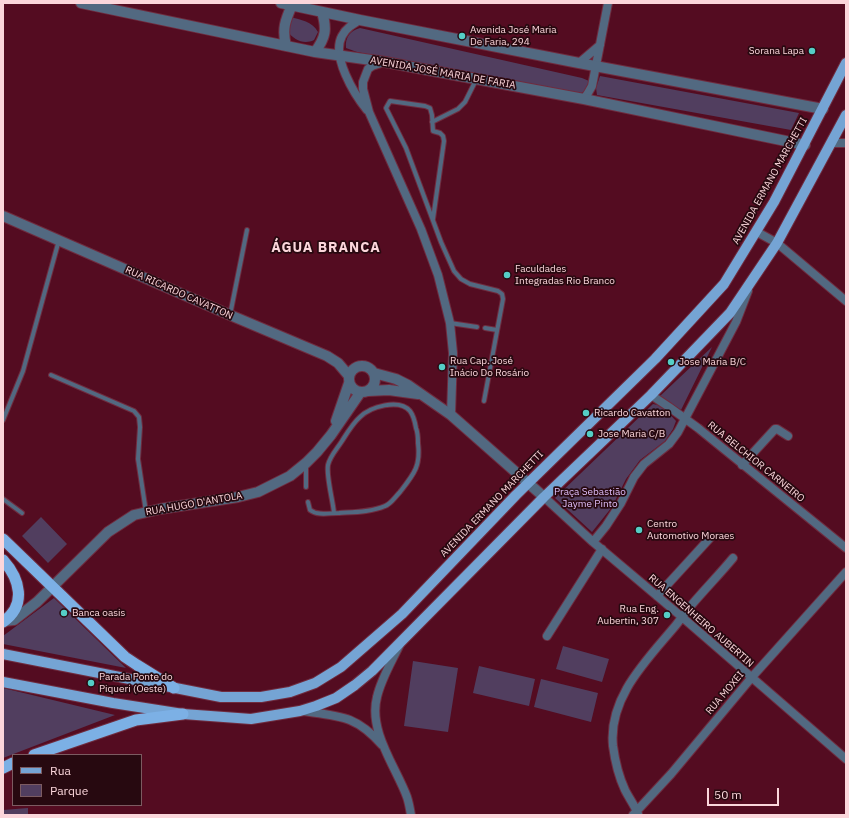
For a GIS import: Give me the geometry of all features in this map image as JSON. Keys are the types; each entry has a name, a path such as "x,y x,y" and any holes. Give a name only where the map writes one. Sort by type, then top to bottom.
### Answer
{"highway":[{"path":"3,539 54,586 125,657 174,688"},
{"path":"3,560 15,576 19,596 16,608 4,621"},
{"path":"37,754 136,720 183,714"}],"main road":[{"name":"AVENIDA ERMANO MARCHETTI","path":"3,654 221,697 241,698 261,697 290,692 314,683 341,668 402,614 528,482 655,359 724,284 757,232 805,145 846,63"},
{"path":"3,682 113,703 183,714 251,719 300,711 336,698 372,671 544,497 651,395 730,313 777,243 846,115"}],"street":[{"name":"AVENIDA JOSÉ MARIA DE FARIA","path":"81,3 315,52 385,62 584,99 805,145"},
{"path":"584,99 592,86 608,3"},
{"path":"286,46 284,26 288,4 360,20 579,63 823,109"},
{"path":"315,52 324,37 325,29 322,12"},
{"path":"360,20 347,28 342,34 339,46 340,55 352,89 369,112"},
{"path":"579,63 600,45"},
{"path":"385,62 372,66 368,69 363,82 363,90 369,112 421,229 438,275 450,323 453,353 451,415"},
{"path":"831,143 846,143"},
{"name":"RUA RICARDO CAVATTON","path":"3,216 327,356 338,363 349,379"},
{"path":"757,232 777,243 846,301"},
{"path":"593,542 606,526 634,477 644,464 668,444 678,432 736,322 750,285"},
{"path":"422,394 389,390 364,392 353,390 349,379 351,372 358,366 367,367 374,373 396,379 408,385 422,394 451,415 544,497"},
{"path":"364,392 374,386 374,373"},
{"name":"RUA HUGO D'ANTOLA","path":"331,435 349,379"},
{"name":"RUA HUGO D'ANTOLA","path":"4,621 14,620 38,602 108,532 134,515 160,509 238,497 258,492 290,476 306,463 331,435 364,392"},
{"name":"RUA BELCHIOR CARNEIRO","path":"651,395 685,419 846,548"},
{"path":"742,465 775,429 788,436"},
{"name":"RUA ENGENHEIRO AUBERTIN","path":"544,497 593,542 846,759"},
{"path":"657,596 710,538"},
{"path":"547,636 602,549"},
{"path":"636,814 625,790 615,761 613,744 616,716 620,703 633,677 682,617 734,558"},
{"name":"RUA MOXEI","path":"636,814 752,677 846,572"},
{"path":"403,639 380,685 376,698 375,713 376,722 384,747 408,798 411,815"},
{"path":"300,711 339,716 350,720 371,732 384,747"}],"lane":[{"path":"432,122 458,108 465,102 477,79"},
{"path":"433,219 444,141 443,136 440,133 433,131 430,108 392,101 386,108 406,148 441,242 454,271 461,279 470,284 498,291 502,294 503,299 484,401"},
{"path":"230,315 247,230"},
{"path":"3,420 23,371 60,240"},
{"path":"450,323 477,327"},
{"path":"485,328 497,330"},
{"path":"51,375 134,411 139,418 140,427 138,459 146,512"},
{"path":"308,502 310,510 315,514 355,512 385,506 391,502 419,462 417,431 413,417 409,410 394,404 386,405 368,410 359,417 331,457 328,465 334,513"},
{"path":"306,463 306,487"},
{"path":"3,499 22,513"}],"green space":[{"path":"290,17 313,25 318,32 314,40 307,42 299,41 290,34 287,31"},
{"path":"360,28 582,78 589,81 590,86 578,95 357,52 346,48 346,41 349,35 353,31"},
{"path":"600,76 799,113 791,130 597,95 596,88"},
{"path":"712,347 681,410 660,396"},
{"name":"Praça Sebastião Jayme Pinto","path":"653,404 662,406 676,421 673,429 665,441 640,460 626,479 612,507 592,532 555,498"},
{"path":"41,517 67,544 48,563 22,536"},
{"path":"54,598 126,668 3,644 3,636"},
{"path":"563,646 609,659 602,682 556,669"},
{"path":"413,661 458,668 448,732 404,726"},
{"path":"479,666 535,679 529,706 473,693"},
{"path":"541,679 598,693 591,722 534,707"},
{"path":"3,688 115,715 12,754 3,758"},
{"path":"28,808 28,815 3,815 3,810"}],"place":[{"name":"Avenida José Maria De Faria, 294","path":"462,36"},
{"name":"Sorana Lapa","path":"812,51"},
{"name":"Faculdades Integradas Rio Branco","path":"507,275"},
{"name":"Jose Maria B/C","path":"671,362"},
{"name":"Rua Cap. José Inácio Do Rosário","path":"442,367"},
{"name":"Ricardo Cavatton","path":"586,413"},
{"name":"Jose Maria C/B","path":"590,434"},
{"name":"Centro Automotivo Moraes","path":"639,530"},
{"name":"Banca oasis","path":"64,613"},
{"name":"Rua Eng. Aubertin, 307","path":"667,615"},
{"name":"Parada Ponte do Piqueri (Oeste)","path":"91,683"}],"district":[{"name":"ÁGUA BRANCA","path":"326,248"}]}
